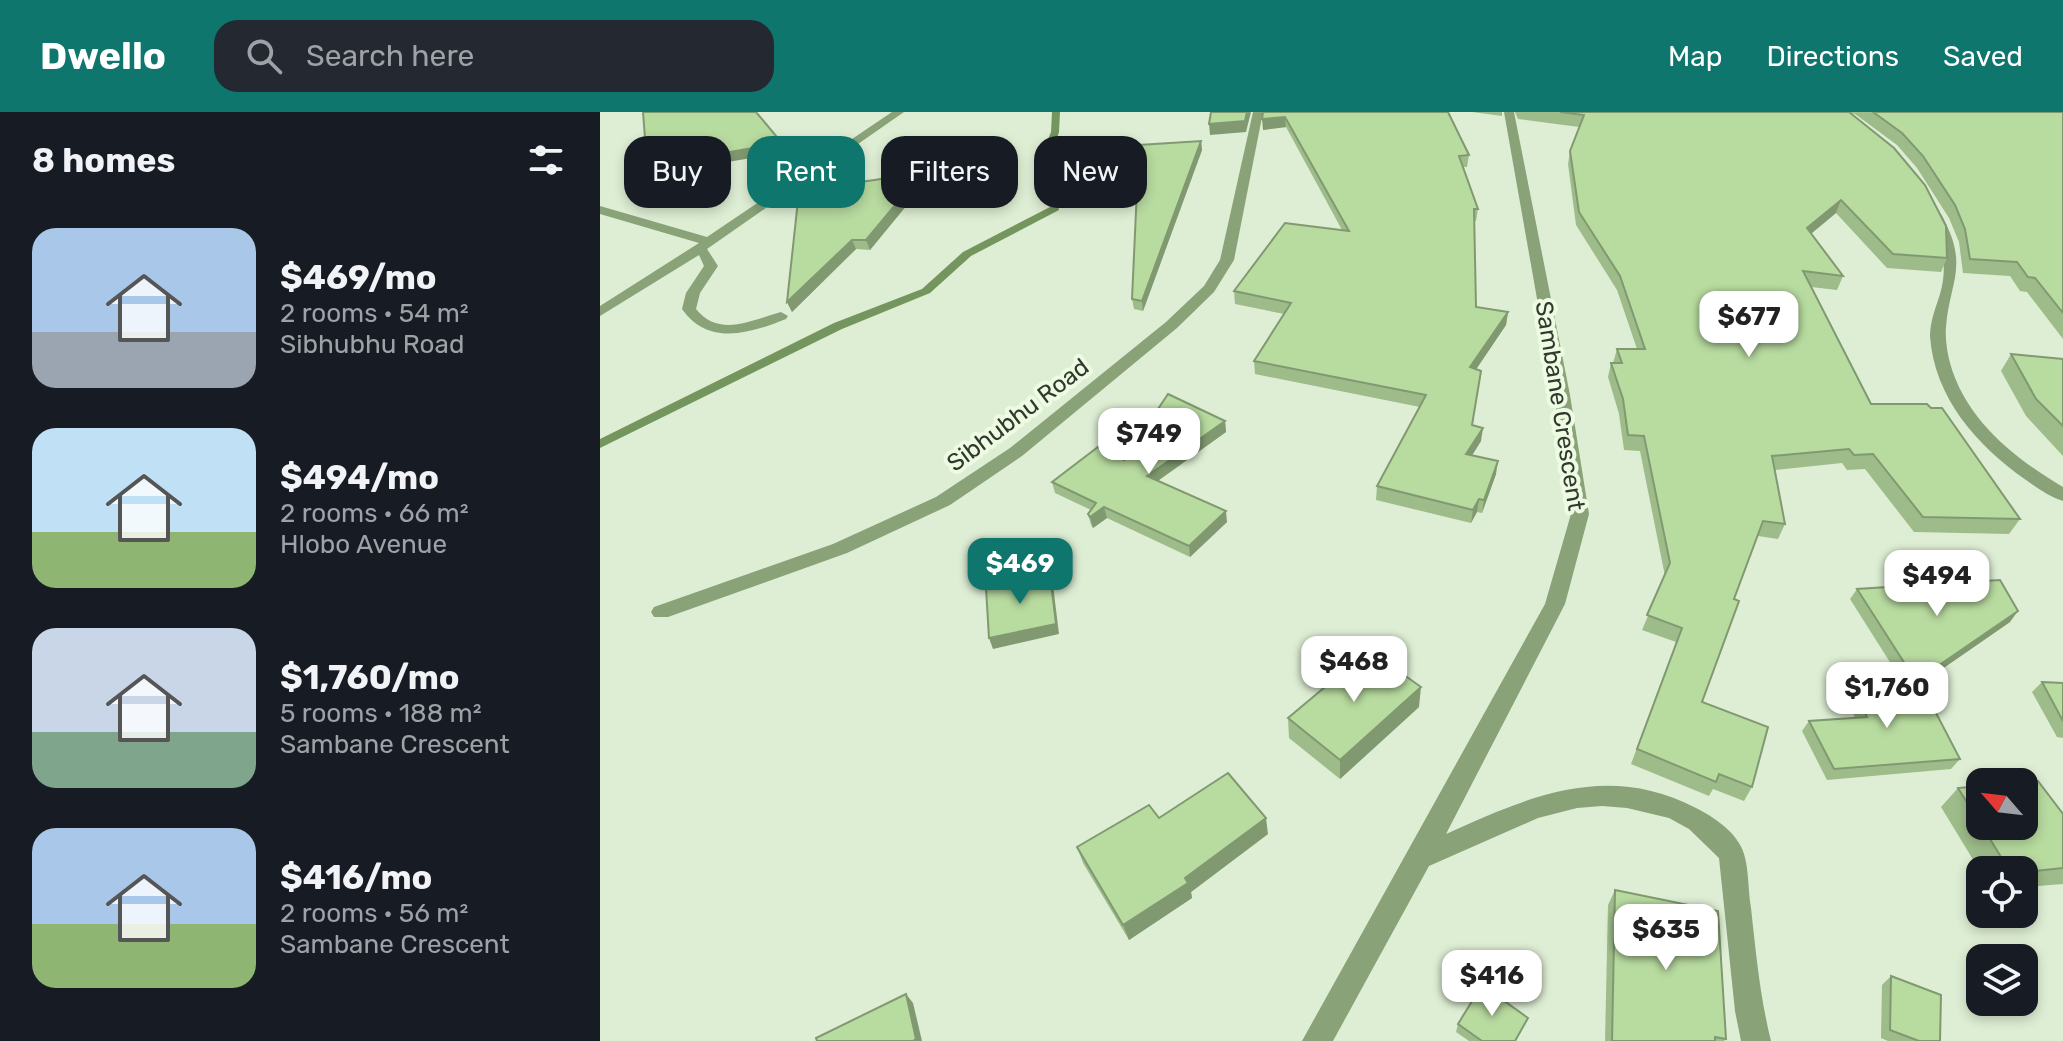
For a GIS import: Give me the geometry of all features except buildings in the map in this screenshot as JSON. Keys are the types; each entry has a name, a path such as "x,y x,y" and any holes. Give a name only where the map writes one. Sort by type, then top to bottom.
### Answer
{"street":[{"path":"600,312 703,246 899,112"},
{"name":"Sibhubhu Road","path":"661,612 863,539 973,483 1073,406 1199,301 1218,282 1227,260 1258,112"},
{"name":"Sambane Crescent","path":"1317,1041 1334,1016 1555,604 1580,514 1562,395 1509,112"},
{"path":"1928,202 1947,237 1953,261 1938,335 1954,398 1973,426 1993,444 2063,495"},
{"path":"600,210 703,246"},
{"path":"703,246 711,266 693,293 689,309 693,316 718,330 735,331 781,316"},
{"path":"1420,858 1557,801 1593,795 1661,804 1684,813 1722,837 1731,854 1749,1011 1756,1041"}],"waterway":[{"path":"600,444 838,326 926,291 967,254 1055,208 1046,157 1055,132 1056,112"}]}
